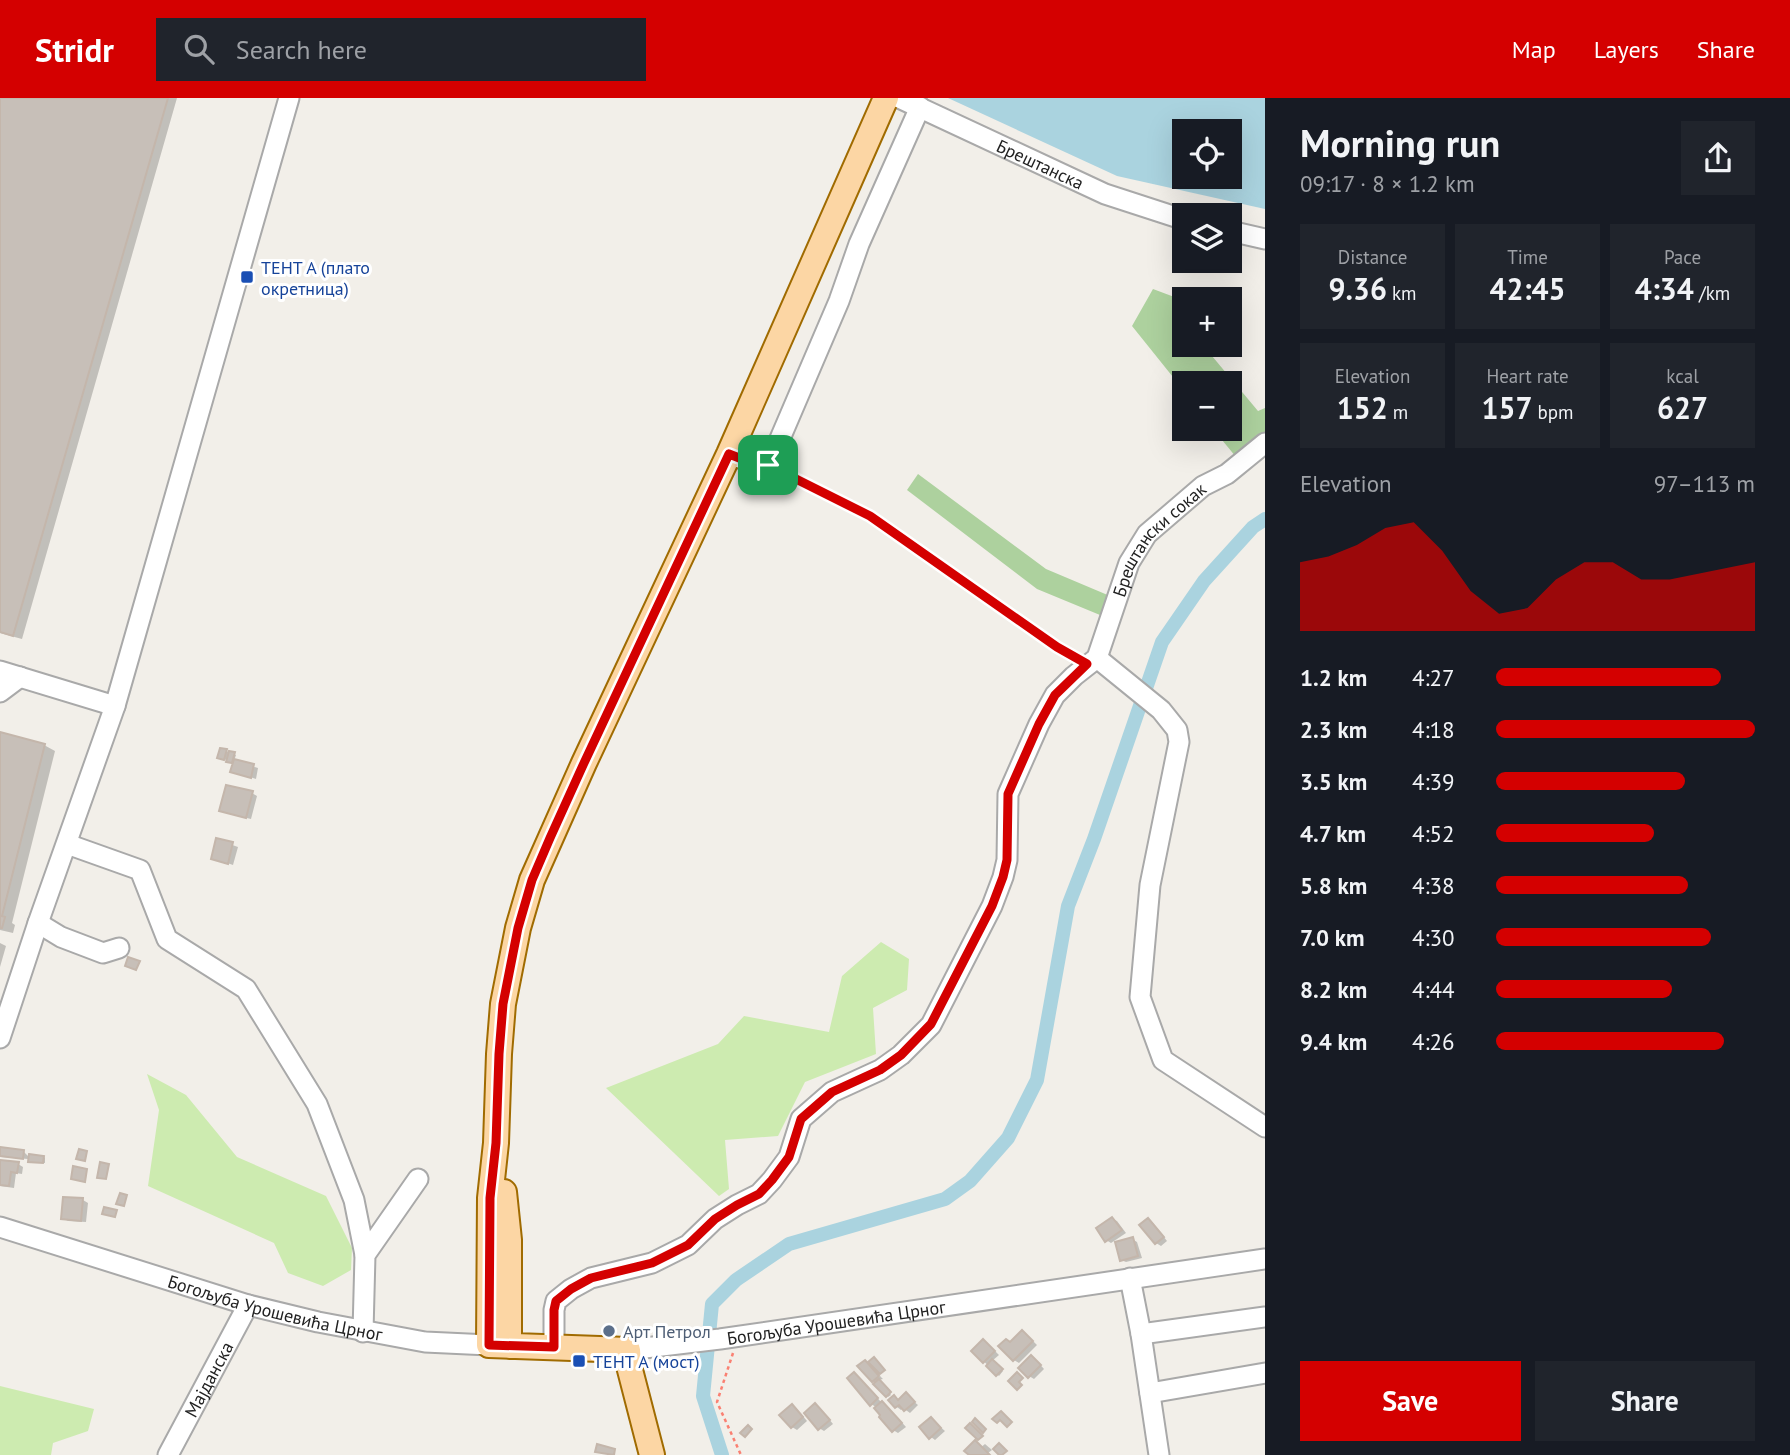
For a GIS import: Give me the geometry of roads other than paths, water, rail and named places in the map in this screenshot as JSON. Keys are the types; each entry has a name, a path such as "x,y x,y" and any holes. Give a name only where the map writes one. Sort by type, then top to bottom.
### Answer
{"main road":[{"path":"499,1345 490,1198 496,1143 499,1054 503,1004 518,928 532,880 889,102"},
{"name":"Богољуба Урошевића Црног","path":"499,1345 628,1350"},
{"path":"628,1350 629,1366 652,1455"}],"street":[{"path":"0,1038 115,706 289,98"},
{"name":"Брештанска","path":"889,102 920,107 1105,194 1172,216"},
{"path":"729,454 768,465 839,301 859,244 920,107"},
{"path":"1242,233 1265,239"},
{"name":"Брештански сокак","path":"1092,661 1129,563 1147,534 1203,486 1227,474 1265,443"},
{"path":"554,1347 556,1301 591,1278 652,1263 688,1245 715,1219 759,1194 789,1157 801,1119 832,1092 880,1070 901,1055 931,1024 992,906 1003,877 1007,860 1008,794 1039,724 1055,695 1092,661 1161,710 1177,730 1179,742 1150,885 1140,997 1163,1060 1265,1127"},
{"path":"0,671 115,706"},
{"path":"0,692 20,677"},
{"path":"67,844 140,870 167,939 246,989 317,1104 354,1200 365,1255 363,1332"},
{"path":"38,923 61,937 103,953 119,948"},
{"path":"365,1255 418,1179"},
{"name":"Богољуба Урошевића Црног","path":"0,1227 248,1305 317,1322 425,1342 499,1345"},
{"name":"Богољуба Урошевића Црног","path":"628,1350 1265,1259"},
{"path":"1130,1278 1159,1455"},
{"name":"Мајданска","path":"167,1455 248,1305"},
{"path":"1141,1334 1265,1317"},
{"path":"1150,1393 1265,1373"}],"water":[{"path":"948,98 1265,98 1265,209 1175,189 1242,189 1242,119 1172,119 1172,188 1117,176"}],"waterway":[{"path":"722,1455 703,1396 712,1304 736,1280 789,1244 945,1199 970,1181 1008,1138 1037,1080 1068,906 1162,642 1204,581 1253,527 1265,519"}],"place":[{"name":"ТЕНТ А (плато окретница)","path":"247,277"},
{"name":"Арт Петрол","path":"609,1331"},
{"name":"ТЕНТ А (мост)","path":"579,1361"}]}
